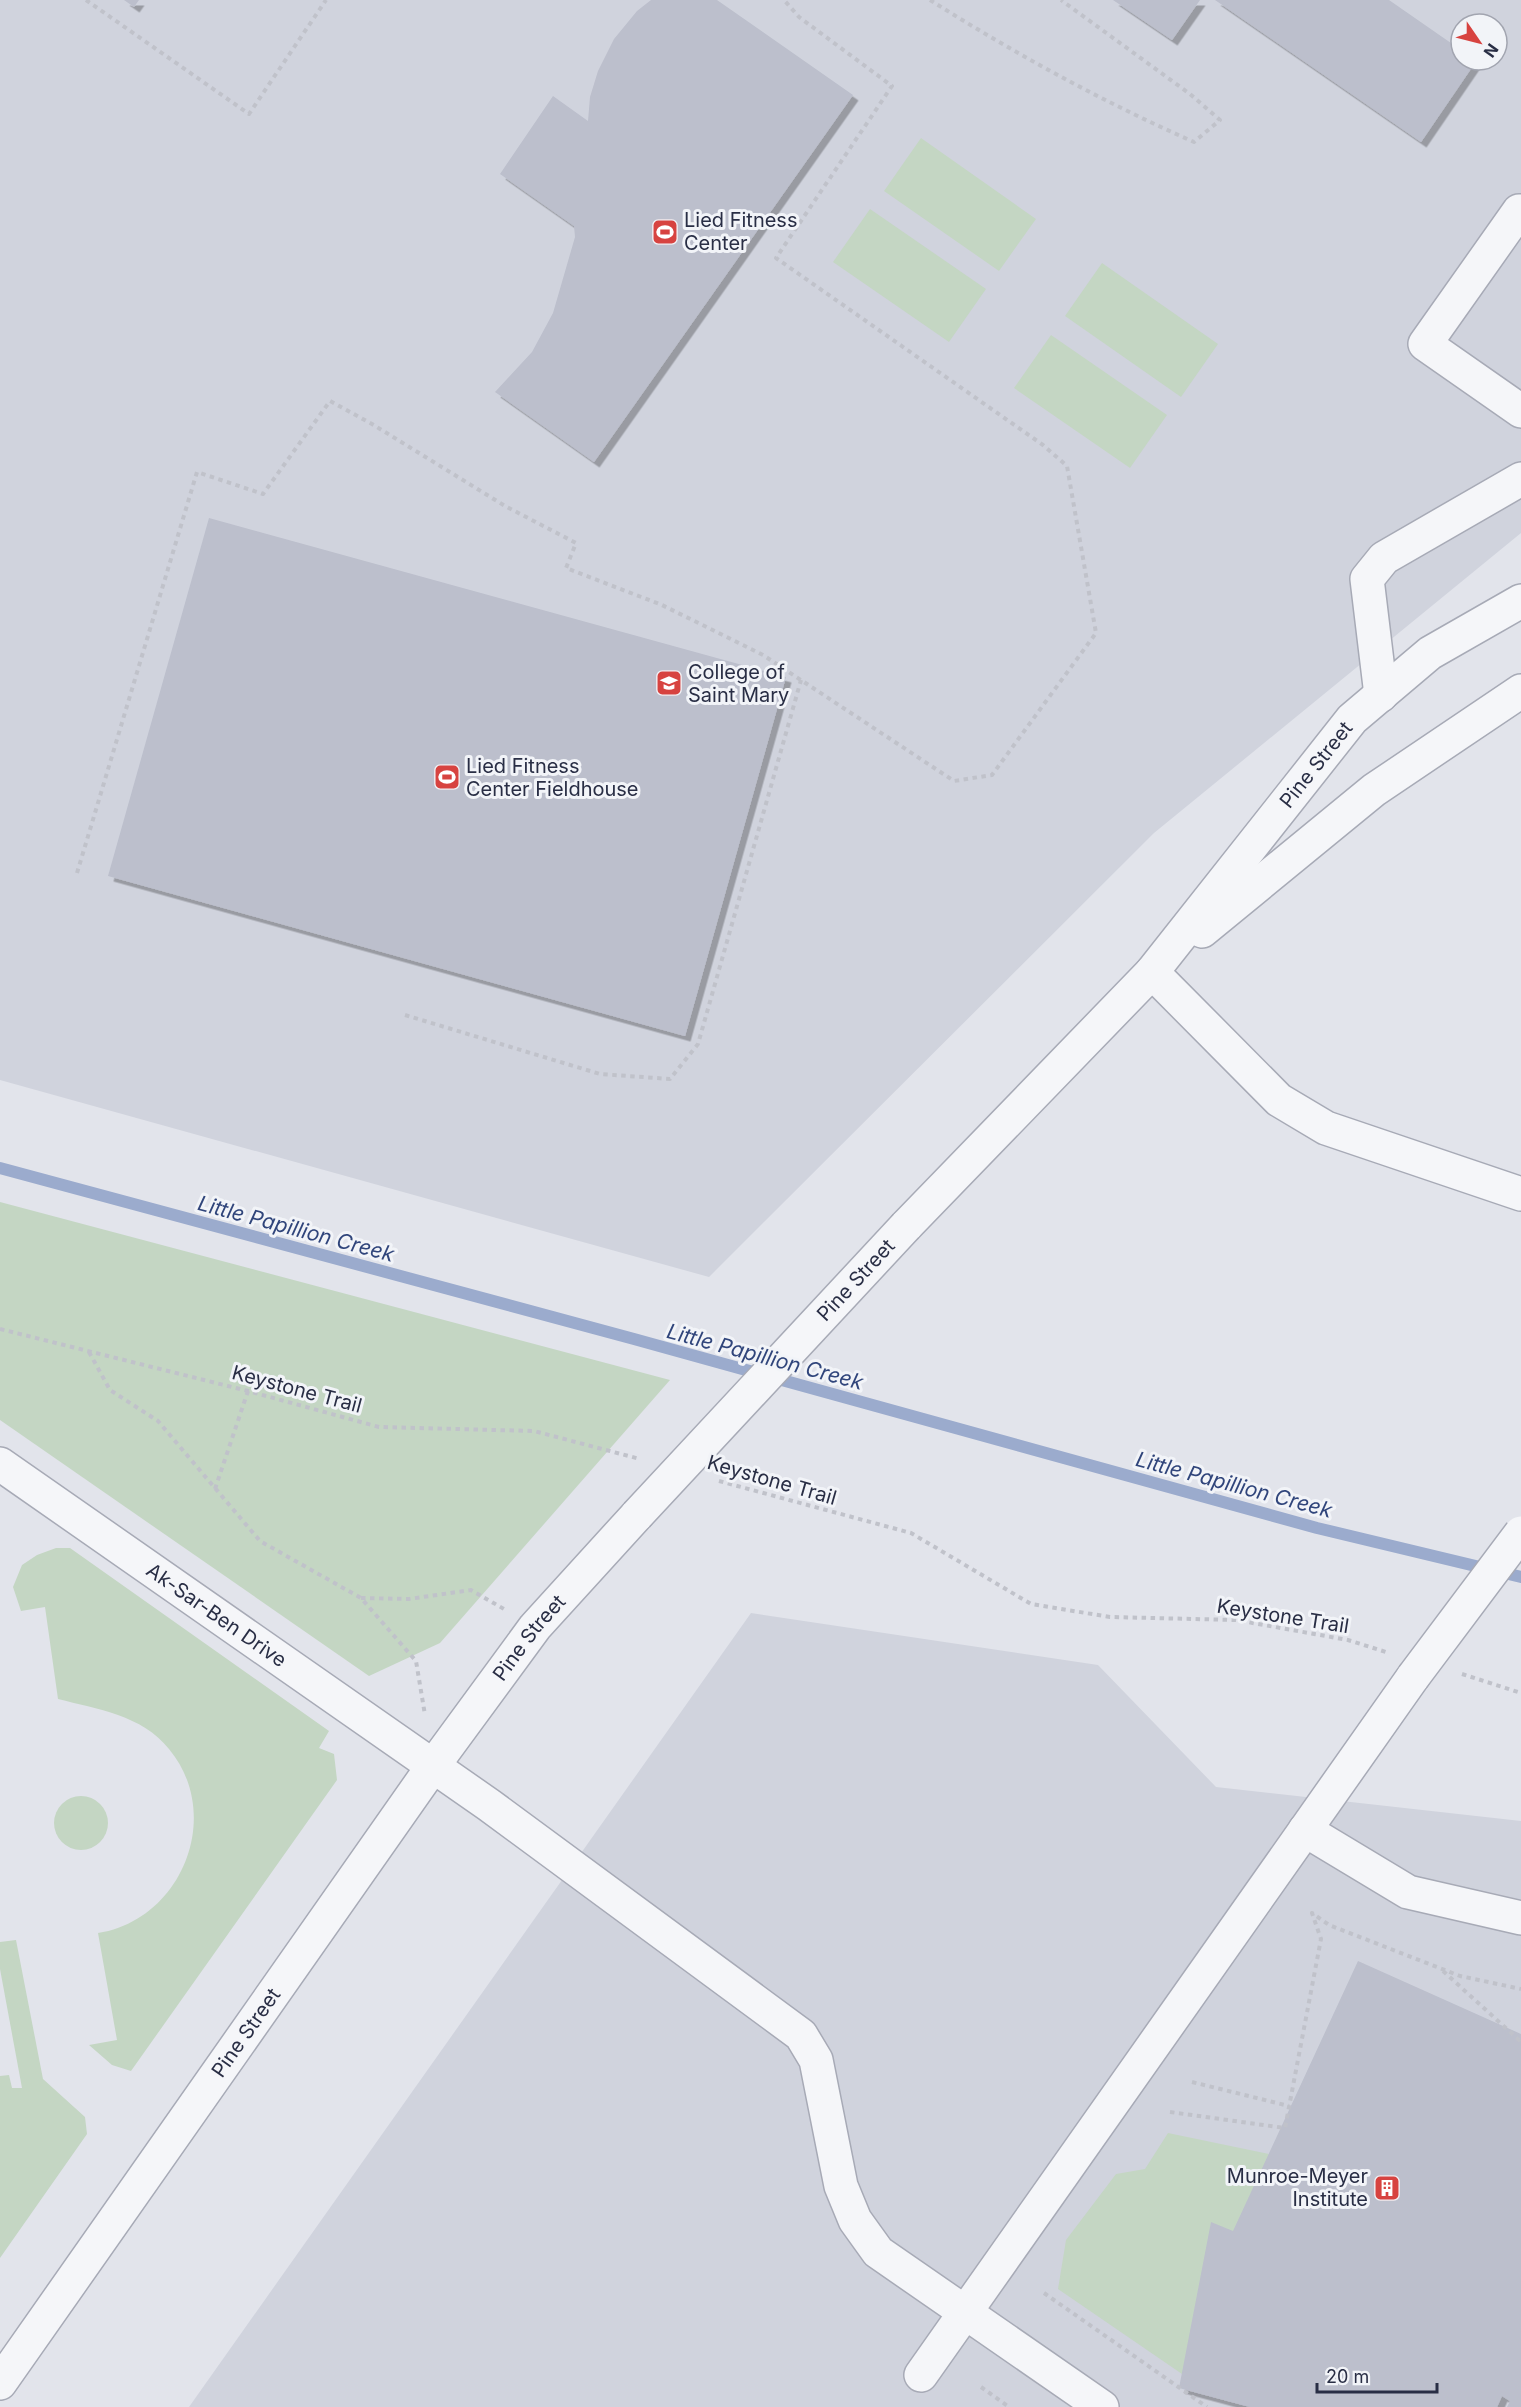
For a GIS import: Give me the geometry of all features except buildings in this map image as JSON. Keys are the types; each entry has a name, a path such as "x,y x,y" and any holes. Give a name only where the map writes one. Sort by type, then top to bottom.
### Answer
{"street":[{"path":"1521,213 1519,211 1425,344 1521,411"},
{"path":"1381,695 1367,579 1384,558 1521,479"},
{"name":"Pine Street","path":"0,2383 433,1766 535,1628 906,1226 1152,972 1352,719 1430,653 1521,600"},
{"name":"Pine Street","path":"1152,972 1374,790 1521,691"},
{"path":"1152,972 1279,1100 1288,1106 1326,1128 1521,1194"},
{"name":"Ak-Sar-Ben Drive","path":"0,1464 433,1766 801,2035 816,2060 840,2186 855,2220 878,2252 1102,2407"},
{"path":"921,2375 1305,1830 1403,1665 1521,1533"},
{"path":"1305,1830 1408,1892 1521,1918"}],"path":[{"path":"86,0 249,114 326,0"},
{"path":"77,873 197,472 264,494 330,401 372,424 505,506 576,543 566,567 662,605 763,656 954,781 992,775 1096,633 1067,465 1042,445 776,258 892,86 800,17 784,0"},
{"path":"930,0 971,26 1129,113 1194,142 1220,120 1190,94 1060,0"},
{"path":"405,1015 600,1074 670,1079 698,1044 801,680"},
{"name":"Keystone Trail","path":"0,1329 248,1391 379,1427 534,1431 643,1460"},
{"path":"89,1352 110,1390 158,1420 214,1490 260,1541 360,1598 416,1660 433,1766"},
{"path":"214,1490 248,1391"},
{"name":"Keystone Trail","path":"710,1479 910,1533 1031,1604 1110,1617 1236,1620 1348,1640 1403,1665"},
{"path":"360,1598 409,1599 471,1590 535,1628"},
{"path":"1459,1673 1521,1693"},
{"path":"1170,2112 1285,2128 1321,1939 1312,1912 1329,1925 1460,1976 1521,1989"},
{"path":"1440,1968 1519,2040 1521,2035"},
{"path":"1192,2082 1289,2106"},
{"path":"1044,2294 1207,2407"},
{"path":"981,2387 1009,2407"}],"shaded area":[{"name":"College of Saint Mary","path":"0,0 1521,0 1521,533 1154,833 709,1277 0,1080"},
{"path":"751,1613 1098,1665 1216,1787 1521,1821 1521,2407 189,2407"}],"green space":[{"path":"921,138 1036,219 999,271 884,191"},
{"path":"870,209 986,289 949,342 833,262"},
{"path":"1102,263 1218,344 1181,397 1065,316"},
{"path":"1051,335 1167,415 1130,468 1014,388"},
{"path":"0,1202 670,1380 440,1643 369,1676 0,1420"},
{"path":"56,1548 70,1548 329,1731 319,1748 334,1754 337,1780 131,2071 112,2065 89,2045 117,2040 98,1933 127,1924 152,1908 172,1886 186,1861 193,1833 193,1804 185,1775 169,1749 146,1728 103,1710 58,1699 45,1607 21,1611 13,1587 22,1565 37,1555"},
{"path":"76,1796 86,1796 100,1804 106,1813 108,1823 106,1833 100,1842 86,1850 76,1850 59,1838 54,1828 54,1818 66,1801"},
{"path":"16,1940 43,2079 85,2117 87,2134 0,2258 0,2076 9,2075 12,2088 22,2088 0,1969 0,1942"},
{"path":"1168,2133 1269,2154 1182,2374 1058,2289 1066,2240 1116,2174 1145,2169"}],"waterway":[{"name":"Little Papillion Creek","path":"0,1168 634,1339 1317,1528 1521,1577"}],"place":[{"name":"Lied Fitness Center","path":"665,232"},
{"name":"College of Saint Mary","path":"669,683"},
{"name":"Lied Fitness Center Fieldhouse","path":"447,777"},
{"name":"Munroe-Meyer Institute","path":"1387,2188"}]}
